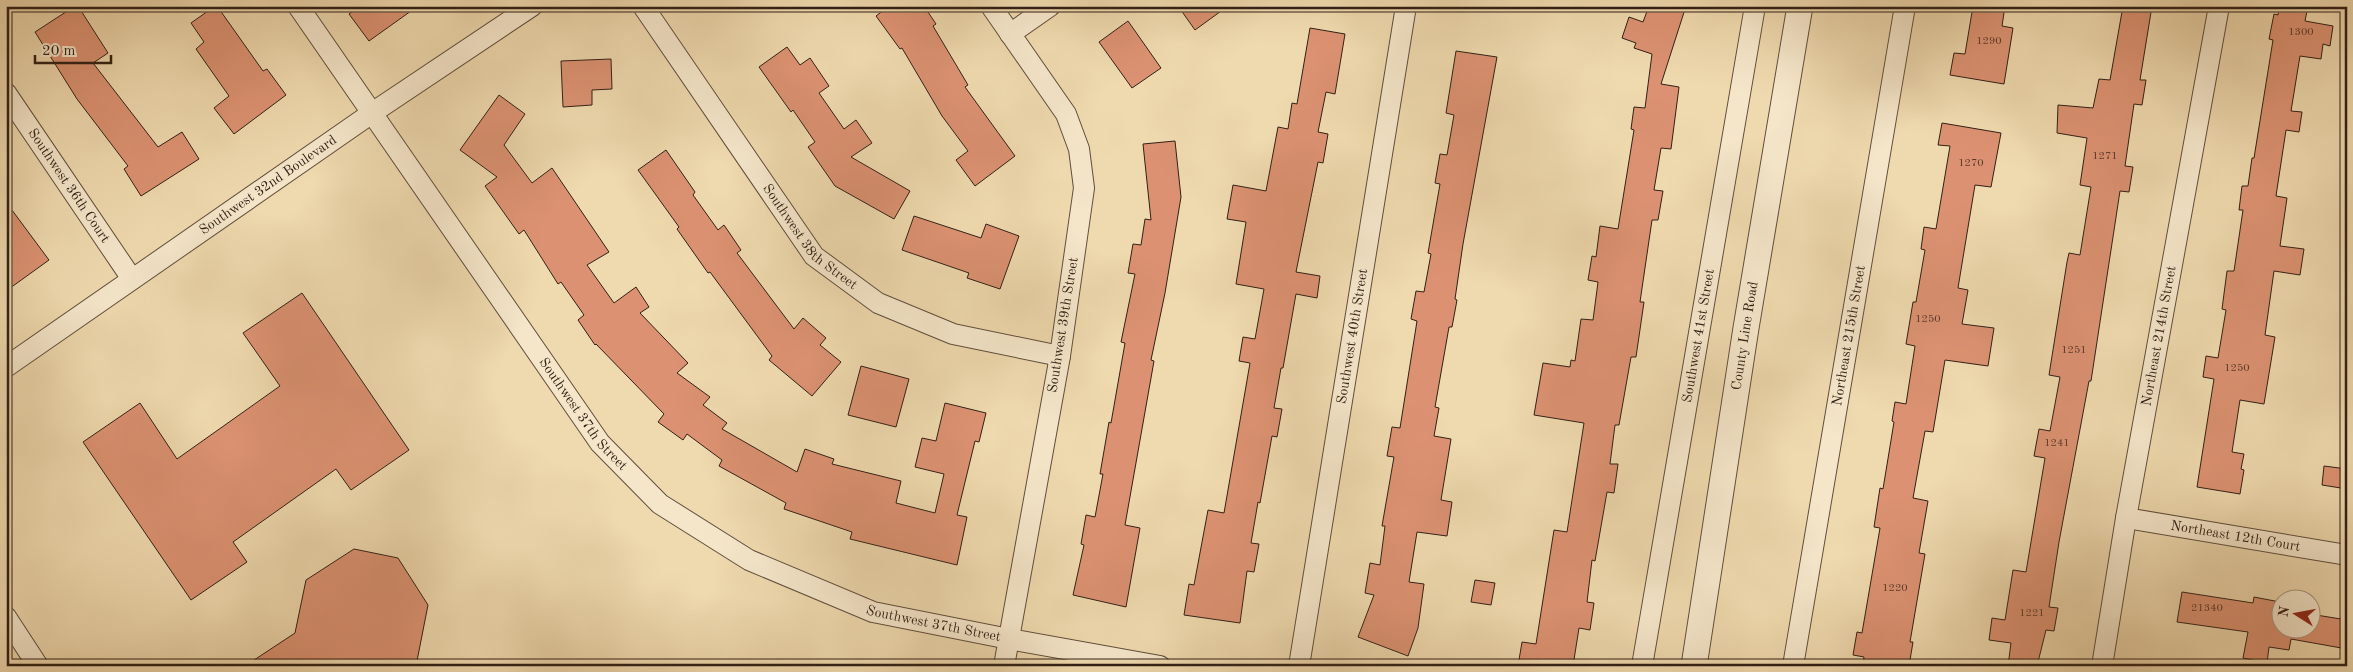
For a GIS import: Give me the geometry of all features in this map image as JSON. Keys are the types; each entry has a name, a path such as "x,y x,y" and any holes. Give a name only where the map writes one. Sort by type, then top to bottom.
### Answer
{"street":[{"name":"Southwest 37th Street","path":"298,6 600,443 660,504 749,560 873,612 1160,666"},
{"name":"Southwest 32nd Boulevard","path":"6,367 372,113 532,6"},
{"name":"Southwest 38th Street","path":"643,6 814,256 878,303 945,331 1060,356"},
{"name":"Southwest 39th Street","path":"991,6 1066,114 1079,149 1084,188 1060,356 1004,666"},
{"path":"1010,34 1050,6"},
{"name":"Southwest 40th Street","path":"1299,666 1406,6"},
{"name":"Southwest 41st Street","path":"1642,666 1755,6"},
{"name":"County Line Road","path":"1694,666 1746,328 1800,6"},
{"name":"Northeast 215th Street","path":"1793,666 1905,6"},
{"name":"Northeast 214th Street","path":"2102,666 2126,518 2219,6"},
{"name":"Southwest 36th Court","path":"6,93 132,279"},
{"name":"Northeast 12th Court","path":"2126,518 2347,555"},
{"path":"6,617 38,666"}],"building":[{"path":"75,6 78,6 108,53 93,63 158,147 182,132 199,159 141,196 124,169 128,166 77,99 35,32"},
{"path":"217,6 263,71 267,69 286,95 234,134 214,108 229,96 196,49 204,42 191,23"},
{"path":"360,6 418,6 369,41 349,14"},
{"path":"889,6 924,6 936,24 933,26 968,85 965,87 1015,156 975,186 956,160 968,151 942,116 902,48 900,49 876,16"},
{"path":"1178,6 1228,6 1195,30"},
{"path":"1649,6 1686,6 1661,84 1679,87 1671,149 1661,148 1654,190 1663,191 1658,220 1652,220 1640,302 1644,302 1636,357 1631,357 1619,425 1615,425 1610,464 1618,464 1614,493 1607,492 1595,561 1592,560 1587,602 1594,603 1590,630 1579,628 1573,666 1518,666 1522,642 1536,644 1554,530 1567,532 1584,423 1534,415 1543,363 1570,367 1571,360 1575,361 1581,319 1593,320 1598,282 1588,280 1592,256 1596,257 1600,226 1618,229 1634,130 1631,129 1634,107 1645,108 1652,54 1634,48 1636,43 1622,38 1629,17 1643,22"},
{"path":"1973,6 2005,6 2002,26 2013,28 2004,84 1950,75 1954,53 1965,54"},
{"path":"2123,6 2152,6 2140,80 2146,80 2142,105 2134,104 2125,166 2133,167 2129,192 2120,191 2091,381 2089,381 2059,542 2049,607 2058,608 2054,631 2046,630 2037,666 2008,666 2011,643 1989,640 1992,618 2005,620 2013,570 2026,572 2045,458 2034,456 2039,429 2050,431 2060,377 2049,375 2067,262 2069,253 2080,255 2091,187 2080,185 2087,138 2057,133 2058,105 2093,108 2099,79 2110,80"},
{"path":"2279,6 2308,6 2305,21 2333,26 2330,46 2323,44 2321,59 2300,56 2291,111 2302,112 2299,132 2286,130 2276,196 2287,198 2280,246 2304,249 2300,275 2274,271 2265,335 2275,337 2264,404 2240,400 2232,452 2244,454 2241,469 2244,470 2240,494 2197,487 2214,379 2203,377 2206,356 2218,358 2226,310 2222,309 2227,271 2234,271 2243,210 2239,210 2242,186 2248,186 2252,158 2254,158 2273,40 2269,39 2274,14 2278,15"},
{"path":"1128,21 1161,68 1132,88 1099,42"},
{"path":"1310,28 1345,34 1335,94 1326,92 1318,132 1328,134 1323,163 1318,162 1296,272 1320,276 1317,298 1296,294 1274,408 1282,409 1277,437 1272,436 1260,503 1258,502 1251,543 1259,544 1254,572 1247,571 1240,623 1184,615 1189,584 1194,585 1208,510 1224,513 1250,363 1239,361 1243,337 1255,339 1264,289 1236,284 1246,222 1227,219 1233,185 1266,191 1278,127 1288,129 1292,103 1297,104"},
{"path":"787,47 800,65 810,58 829,86 819,93 844,129 856,120 872,143 851,157 910,191 894,219 835,186 808,147 815,142 793,110 791,112 759,67"},
{"path":"1456,51 1497,57 1463,244 1455,299 1457,300 1452,327 1449,327 1435,407 1439,408 1434,436 1451,439 1441,500 1452,502 1447,536 1417,532 1409,582 1424,584 1418,628 1408,656 1358,637 1374,595 1365,593 1370,563 1380,565 1385,526 1382,526 1394,457 1387,456 1392,427 1400,428 1417,321 1411,319 1416,291 1424,292 1431,254 1428,253 1440,184 1435,183 1440,154 1447,155 1454,115 1446,113"},
{"path":"611,59 612,89 592,90 592,105 563,107 561,61"},
{"path":"499,95 525,114 504,145 532,183 552,168 609,252 587,265 614,303 636,287 649,307 640,313 688,363 677,373 710,397 703,405 727,423 722,429 797,472 805,449 834,459 832,464 901,481 896,503 935,513 944,474 915,467 922,438 936,441 945,403 986,413 979,442 975,441 957,515 967,517 957,565 850,539 852,532 784,509 786,503 719,466 722,460 687,434 683,440 658,422 664,414 595,345 578,320 584,315 561,282 558,284 524,230 519,234 485,186 497,177 460,150"},
{"path":"1942,123 2001,133 1991,187 1975,185 1958,288 1968,290 1962,324 1994,328 1988,366 1945,360 1933,432 1925,431 1913,498 1928,501 1919,553 1925,554 1910,642 1913,642 1909,666 1863,666 1864,657 1853,655 1857,632 1862,633 1880,528 1874,527 1880,488 1883,489 1894,422 1892,421 1895,402 1906,404 1915,346 1906,344 1925,250 1921,249 1924,227 1936,229 1950,146 1938,145"},
{"path":"1175,141 1181,197 1165,293 1151,360 1154,361 1125,525 1140,528 1126,607 1073,595 1084,545 1081,544 1086,515 1095,517 1103,474 1100,474 1125,343 1121,342 1135,274 1128,273 1133,244 1141,245 1145,219 1151,220 1143,144"},
{"path":"666,150 695,192 693,195 718,230 724,225 741,250 737,253 794,329 803,318 826,338 820,345 841,362 812,396 769,360 772,356 710,272 708,273 677,229 679,227 638,170"},
{"path":"6,202 49,260 6,291"},
{"path":"914,216 981,238 986,224 1019,236 1000,289 967,278 969,273 902,250"},
{"path":"302,293 409,450 351,490 336,469 233,542 247,562 191,600 83,442 140,403 177,459 280,386 243,333"},
{"path":"861,366 909,379 896,427 848,415"},
{"path":"2324,466 2347,469 2347,489 2322,485"},
{"path":"354,549 398,558 428,605 416,666 245,666 295,633 306,580"},
{"path":"1475,580 1495,583 1491,605 1471,602"},
{"path":"2182,592 2253,603 2254,597 2270,600 2270,640 2291,640 2289,650 2269,647 2267,663 2243,658 2248,632 2177,622"},
{"path":"2320,616 2347,620 2347,649 2297,640 2320,640"}]}
